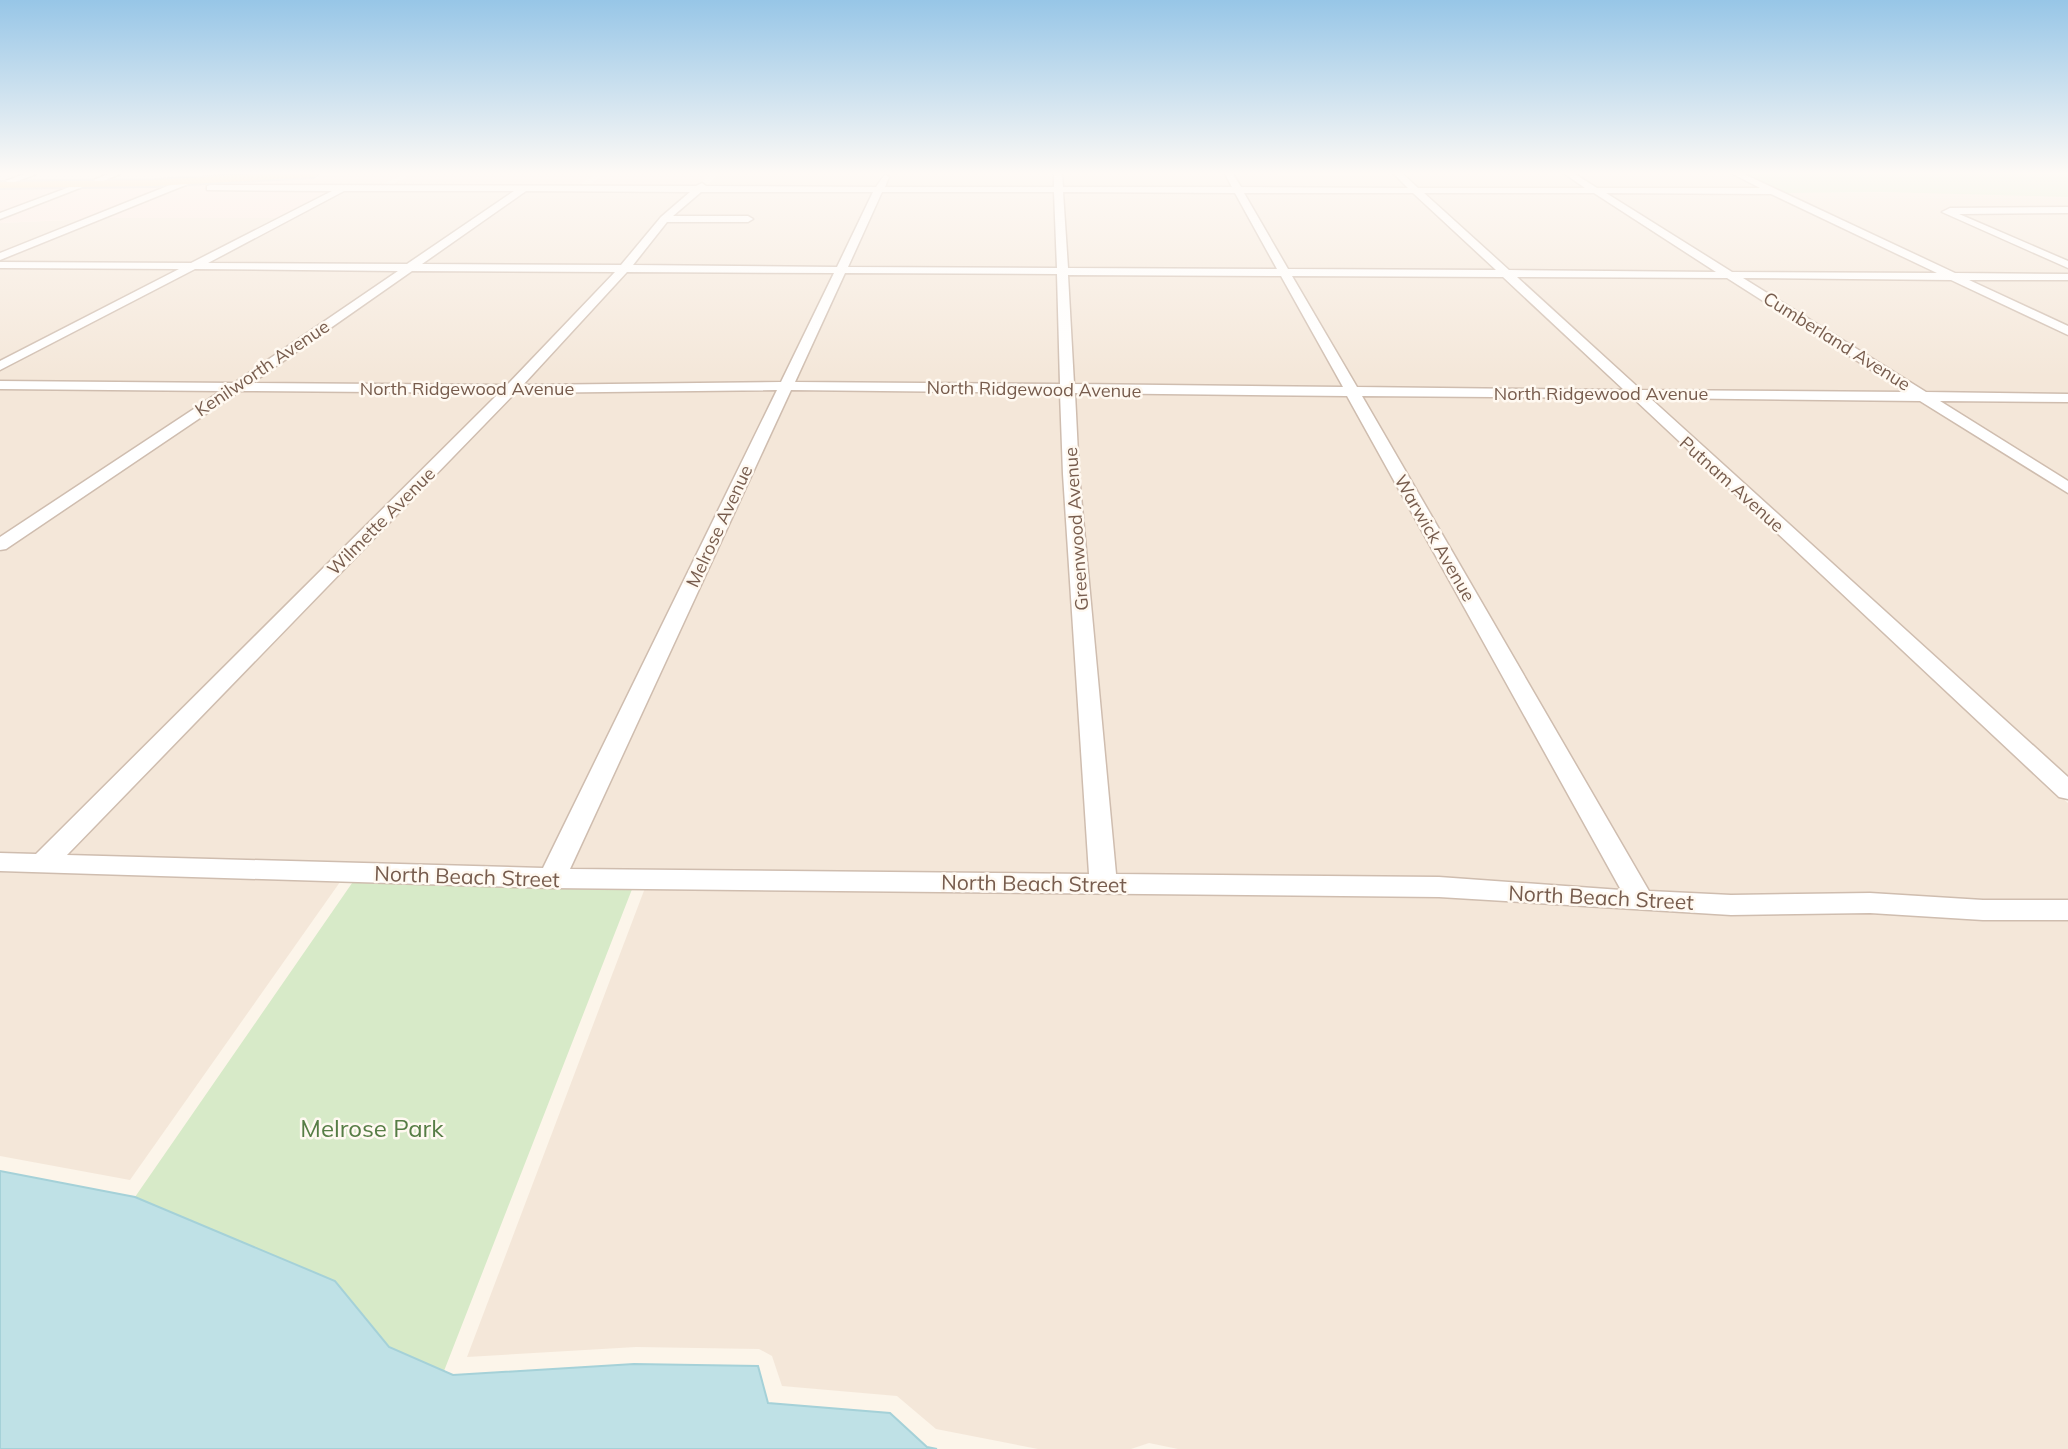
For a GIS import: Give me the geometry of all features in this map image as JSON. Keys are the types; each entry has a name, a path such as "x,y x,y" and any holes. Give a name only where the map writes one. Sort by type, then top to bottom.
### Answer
{"street":[{"path":"0,257 37,242"},
{"path":"0,366 242,242"},
{"name":"Kenilworth Avenue","path":"0,545 237,387 445,242"},
{"name":"Wilmette Avenue","path":"43,863 511,389 624,269 646,242"},
{"name":"Melrose Avenue","path":"552,878 854,242"},
{"name":"Greenwood Avenue","path":"1061,242 1071,474 1103,883"},
{"name":"Warwick Avenue","path":"1266,242 1641,901"},
{"name":"Putnam Avenue","path":"1471,242 2068,791"},
{"name":"Cumberland Avenue","path":"1676,242 2068,488"},
{"path":"1881,242 2068,331"},
{"path":"2015,242 2068,265"},
{"path":"0,265 2068,276"},
{"name":"North Ridgewood Avenue","path":"0,385 511,389 786,386 2068,398"},
{"name":"North Beach Street","path":"0,862 552,878 1439,887 1731,905 1870,903 1983,910 2068,910"}],"shaded area":[{"path":"0,242 33,242 0,255"},
{"path":"45,242 237,242 193,264 0,263 0,260"},
{"path":"247,242 441,242 405,266 204,264"},
{"path":"451,242 640,242 619,267 416,266"},
{"path":"651,242 849,242 837,266 631,267"},
{"path":"859,242 1056,242 1057,268 848,266"},
{"path":"1067,242 1261,242 1276,270 1068,268"},
{"path":"1272,242 1466,242 1497,270 1288,270"},
{"path":"1476,242 1672,242 1719,271 1508,271"},
{"path":"1683,242 1878,242 1942,273 1731,271"},
{"path":"1888,242 2009,242 2068,267 2068,275 1954,273"},
{"path":"2021,242 2068,242 2068,262"},
{"path":"0,266 186,267 0,362"},
{"path":"198,267 400,269 233,384 0,382 0,370"},
{"path":"412,269 617,271 506,386 248,384"},
{"path":"835,269 780,384 521,386 628,271"},
{"path":"847,269 1057,271 1060,387 794,384"},
{"path":"1068,271 1278,273 1343,389 1075,387"},
{"path":"1290,273 1500,274 1623,391 1358,389"},
{"path":"1512,274 1724,275 1910,392 1638,391"},
{"path":"1736,275 1948,276 2068,334 2068,396 1926,393"},
{"path":"1961,276 2068,278 2068,328"},
{"path":"0,387 225,389 0,539"},
{"path":"240,389 501,392 38,854 0,853 0,552"},
{"path":"777,389 543,869 65,855 516,392"},
{"path":"792,389 1060,392 1062,473 1088,874 570,869"},
{"path":"1075,392 1346,394 1621,891 1434,878 1116,874 1079,474"},
{"path":"1361,394 1629,396 2068,803 2068,900 1973,900 1861,893 1724,895 1649,892"},
{"path":"1644,396 1919,398 2068,494 2068,780"},
{"path":"1934,398 2068,401 2068,483"},
{"path":"0,872 340,882 130,1180 0,1156"},
{"path":"645,888 1443,896 1661,912 1878,913 2068,920 2068,1449 1178,1449 1149,1443 1131,1449 1038,1449 936,1429 897,1396 782,1386 772,1356 759,1349 636,1347 467,1357"}],"green space":[{"name":"Melrose Park","path":"359,873 636,879 444,1371 389,1347 335,1281 135,1197"}],"water":[{"path":"0,1171 135,1197 335,1281 389,1347 453,1375 634,1364 758,1366 768,1403 890,1413 927,1447 937,1449 0,1449"}]}
